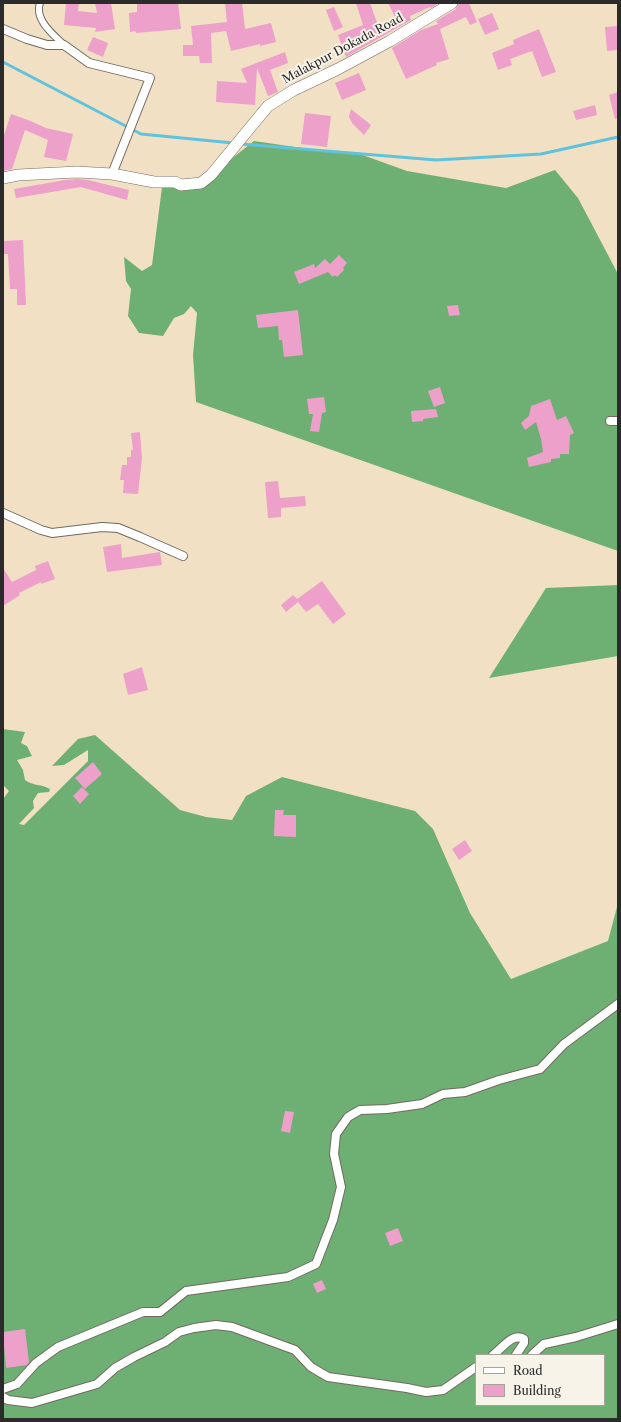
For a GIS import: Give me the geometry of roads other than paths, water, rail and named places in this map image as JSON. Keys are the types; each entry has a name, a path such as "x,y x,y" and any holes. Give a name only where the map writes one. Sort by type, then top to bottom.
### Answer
{"street":[{"path":"3,178 18,175 54,172 112,174 150,78 89,63 64,45 46,27 38,8 40,3"},
{"name":"Malakpur Dokada Road","path":"112,174 154,182 175,182 182,185 201,182 211,175 268,106 294,90 338,69 390,41 452,3"},
{"path":"3,29 47,45 64,45"},
{"path":"3,513 41,530 52,533 102,527 118,528 183,556"},
{"path":"3,1389 17,1384 36,1363 58,1347 143,1312 160,1312 186,1291 288,1277 316,1264 334,1220 341,1187 334,1154 336,1134 348,1117 360,1110 387,1109 422,1104 443,1094 465,1092 499,1080 540,1069 564,1044 618,1004"},
{"path":"533,1354 544,1344 576,1338 618,1324"},
{"path":"3,1397 8,1400 32,1403 97,1384 128,1360 165,1342 179,1332 216,1325 232,1327 295,1350 311,1367 328,1377 426,1392 443,1390 475,1368"},
{"path":"494,1354 513,1338 520,1337 524,1339 524,1343 517,1354"}],"waterway":[{"path":"3,62 141,134 233,143"},
{"path":"241,144 436,160 541,154 618,137"}]}
